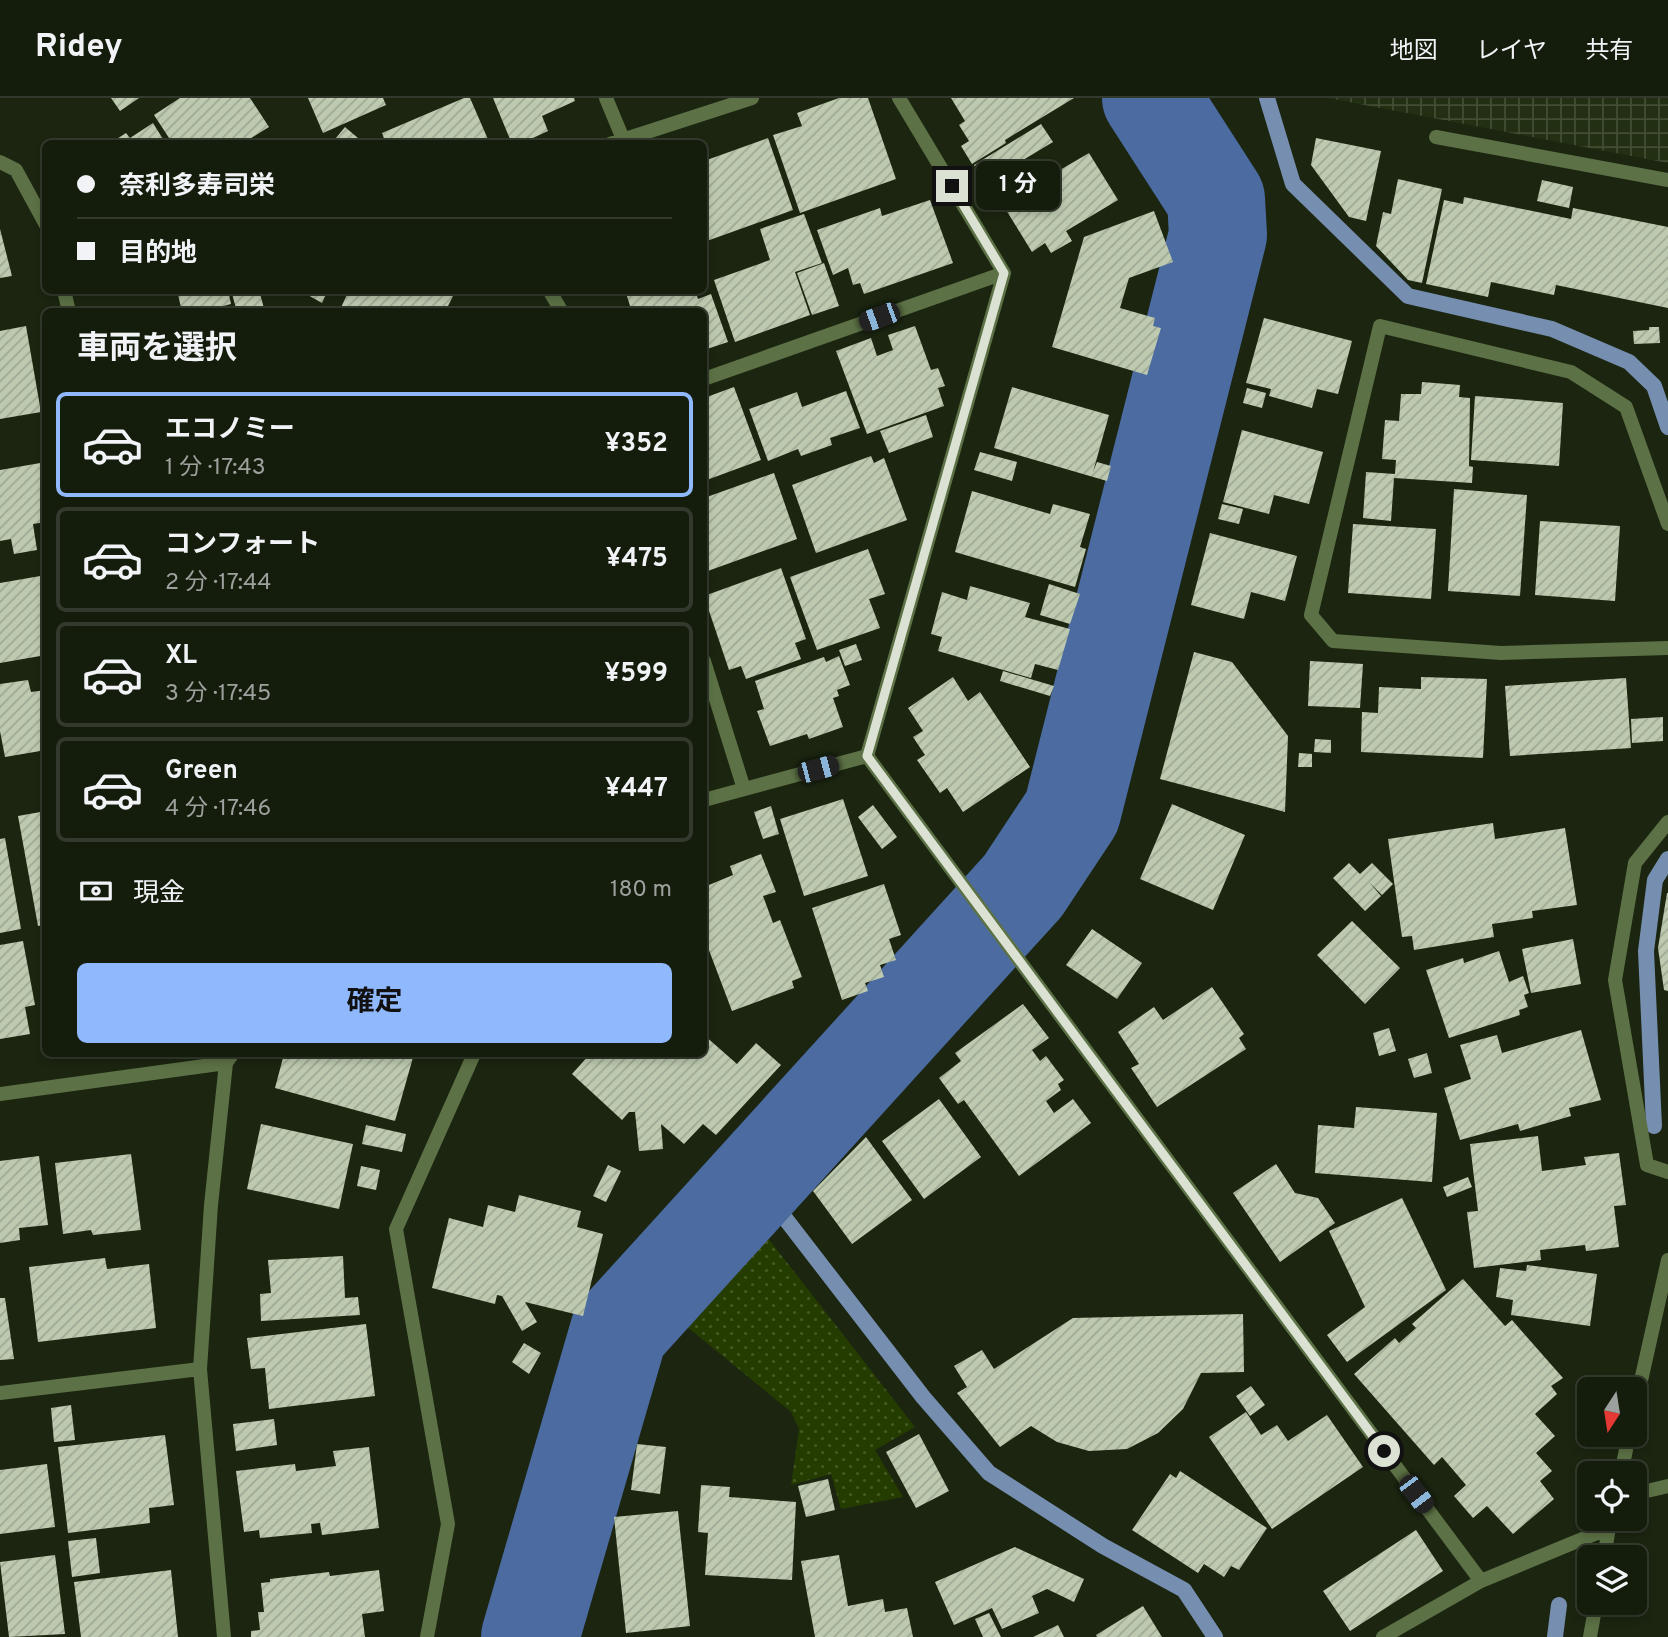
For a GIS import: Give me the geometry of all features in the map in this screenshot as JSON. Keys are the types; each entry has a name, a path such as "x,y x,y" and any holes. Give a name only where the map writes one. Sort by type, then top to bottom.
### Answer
{"street":[{"path":"606,98 617,140"},
{"path":"620,140 752,98"},
{"path":"867,756 1004,273 899,98"},
{"path":"1436,137 1668,180"},
{"path":"0,162 16,170 42,218"},
{"path":"707,378 1004,273"},
{"path":"1668,524 1626,407 1572,372 1380,326 1311,615 1333,641 1501,653 1668,648"},
{"path":"707,672 744,789"},
{"path":"707,799 867,756"},
{"path":"867,756 1481,1581"},
{"path":"1668,822 1635,863 1615,980 1647,1165 1668,1172"},
{"path":"0,1094 228,1057 211,1205 200,1368 224,1637"},
{"path":"427,1637 448,1524 396,1229 473,1057"},
{"path":"1642,1377 1668,1260"},
{"path":"0,1393 200,1368"},
{"path":"1647,1491 1668,1486"},
{"path":"1383,1637 1481,1581 1592,1531"},
{"path":"1590,1637 1594,1615"}],"shaded area":[{"path":"1328,98 1668,98 1668,163"}],"green space":[{"path":"757,1224 915,1427 875,1450 903,1497 841,1509 831,1474 791,1485 799,1429 791,1412 669,1312 733,1233"}],"building":[{"path":"111,98 139,98 120,111"},
{"path":"180,98 250,98 269,127 248,140 170,140 154,115"},
{"path":"308,98 383,98 386,105 323,133"},
{"path":"464,98 470,98 488,140 385,140 382,133"},
{"path":"493,98 574,98 575,101 542,116 548,131 529,140 510,140"},
{"path":"839,98 868,98 896,179 800,213 773,135 802,126 797,113"},
{"path":"951,98 1074,98 1005,140 1006,143 972,164 961,146 969,141 959,125 965,121"},
{"path":"153,123 164,140 115,140 126,133 130,138"},
{"path":"1041,124 1053,142 985,183 974,165"},
{"path":"345,127 360,140 334,140"},
{"path":"768,138 793,210 707,241 707,160"},
{"path":"1316,138 1381,151 1366,221 1349,217 1311,165"},
{"path":"1089,153 1118,200 1066,231 1072,241 1051,253 1045,243 1032,252 1003,205 1042,181 1035,171 1053,160 1060,170"},
{"path":"1398,179 1442,189 1422,283 1408,280 1376,246 1383,212 1391,214"},
{"path":"1542,180 1573,187 1569,208 1537,201"},
{"path":"1464,197 1571,219 1573,208 1668,227 1668,308 1556,285 1554,295 1491,282 1488,297 1426,284 1444,200 1463,204"},
{"path":"930,200 953,263 864,294 860,283 853,285 848,268 833,275 817,230 880,208 882,216"},
{"path":"1154,211 1173,262 1129,278 1120,308 1155,318 1153,326 1161,328 1147,375 1052,347 1084,237"},
{"path":"804,214 822,263 795,272 810,315 735,342 714,280 770,260 760,229"},
{"path":"0,229 12,276 0,278"},
{"path":"824,263 839,306 812,315 797,273"},
{"path":"178,294 229,294 231,304 216,308 181,308"},
{"path":"232,294 260,294 264,308 236,308"},
{"path":"306,294 326,294 322,303"},
{"path":"347,294 454,294 447,308 341,308"},
{"path":"626,294 696,294 698,299 711,294 728,342 707,349 707,308 631,308"},
{"path":"1264,318 1352,341 1338,394 1317,389 1312,408 1269,396 1271,389 1246,383"},
{"path":"26,326 41,412 0,419 0,331"},
{"path":"915,326 931,370 938,368 945,386 938,388 944,406 867,434 836,351 871,338 877,356 893,350 888,335"},
{"path":"1649,327 1659,327 1660,343 1634,344 1633,331 1649,330"},
{"path":"1422,382 1460,385 1459,397 1470,398 1469,466 1473,467 1472,483 1394,478 1391,521 1363,518 1366,472 1395,474 1396,460 1382,459 1385,420 1399,421 1401,394 1421,394"},
{"path":"734,387 761,460 707,480 707,397"},
{"path":"1012,387 1109,415 1093,472 1097,462 1111,466 1107,481 994,448"},
{"path":"1247,388 1266,393 1262,408 1243,403"},
{"path":"846,391 860,428 830,438 832,445 801,456 798,449 768,461 749,409 797,392 802,407"},
{"path":"1475,396 1563,403 1559,466 1471,460"},
{"path":"926,415 933,437 889,453 880,431"},
{"path":"1242,430 1323,452 1309,504 1274,495 1269,514 1223,502"},
{"path":"980,452 1017,462 1012,481 974,470"},
{"path":"871,456 874,463 884,458 907,520 816,553 792,485"},
{"path":"42,463 42,523 33,524 37,550 14,554 11,539 0,541 0,470"},
{"path":"774,473 797,539 707,571 707,497"},
{"path":"1454,489 1527,495 1520,596 1448,591"},
{"path":"972,491 1050,514 1053,504 1090,514 1080,547 1086,549 1075,587 955,552"},
{"path":"1222,504 1243,509 1239,524 1218,519"},
{"path":"1540,521 1620,526 1615,601 1535,595"},
{"path":"1353,524 1436,529 1431,599 1348,593"},
{"path":"1210,533 1297,556 1285,601 1251,592 1244,619 1191,605"},
{"path":"868,549 885,594 869,599 880,628 817,650 790,577"},
{"path":"781,568 806,639 795,643 801,659 746,679 741,666 729,670 707,605 707,595"},
{"path":"42,576 42,656 0,663 0,583"},
{"path":"1049,584 1080,594 1070,624 1040,615"},
{"path":"970,586 1030,603 1025,617 1070,629 1058,670 1035,664 1031,678 938,651 942,637 931,634 942,592 967,600"},
{"path":"856,644 862,660 845,666 839,650"},
{"path":"1194,652 1232,662 1288,736 1285,812 1160,779"},
{"path":"839,656 850,685 837,690 839,696 833,698 843,727 809,739 807,734 770,746 757,711 764,709 755,681 824,657 826,662"},
{"path":"1310,661 1363,664 1360,708 1308,706"},
{"path":"1003,671 1054,686 1050,696 1000,681"},
{"path":"953,677 968,701 980,692 1030,767 963,812 947,788 940,793 917,760 925,755 913,737 923,731 908,708"},
{"path":"1421,677 1487,679 1483,758 1361,752 1362,712 1378,713 1379,687 1421,689"},
{"path":"1626,678 1631,748 1510,756 1505,686"},
{"path":"28,680 31,692 42,691 42,751 5,757 0,731 0,684"},
{"path":"1663,717 1663,741 1632,743 1631,719"},
{"path":"1315,739 1331,740 1331,753 1314,752"},
{"path":"1299,753 1312,754 1312,767 1298,767"},
{"path":"843,799 868,876 804,896 780,819"},
{"path":"1172,804 1245,835 1213,910 1140,879"},
{"path":"873,805 897,837 882,849 858,817"},
{"path":"771,806 779,834 763,839 754,812"},
{"path":"42,812 42,926 38,926 18,816"},
{"path":"1493,823 1495,839 1565,828 1577,905 1532,911 1533,918 1492,924 1494,937 1414,950 1412,936 1402,937 1388,839"},
{"path":"5,838 21,929 0,933 0,839"},
{"path":"761,854 776,892 763,896 773,923 780,920 802,977 792,981 794,988 732,1011 707,945 707,886 733,875 730,866"},
{"path":"1349,863 1360,874 1372,863 1393,884 1382,895 1369,882 1381,896 1365,911 1333,878"},
{"path":"884,884 901,935 889,939 896,960 880,965 884,977 865,983 868,991 842,1000 812,908"},
{"path":"1667,893 1668,991 1664,990 1658,948"},
{"path":"1352,921 1400,968 1365,1004 1317,955"},
{"path":"1092,929 1142,963 1117,999 1066,965"},
{"path":"1573,939 1581,984 1531,993 1522,949"},
{"path":"23,941 35,1005 25,1007 30,1034 0,1039 0,945"},
{"path":"1499,951 1509,982 1523,976 1529,993 1524,995 1528,1007 1519,1010 1520,1015 1449,1038 1426,970 1463,958 1464,963"},
{"path":"1212,987 1244,1034 1239,1038 1246,1049 1157,1107 1131,1068 1139,1064 1118,1032 1154,1007 1163,1020"},
{"path":"1023,1004 1049,1038 1032,1050 1040,1061 1046,1056 1064,1080 1058,1084 1061,1090 1046,1101 1054,1113 1073,1099 1091,1123 1019,1176 964,1100 958,1104 939,1078 961,1061 955,1053"},
{"path":"1389,1028 1396,1051 1379,1056 1373,1033"},
{"path":"1581,1030 1601,1100 1569,1108 1571,1116 1520,1131 1518,1124 1460,1140 1444,1088 1471,1079 1460,1045 1497,1035 1502,1053"},
{"path":"707,1038 737,1064 756,1043 781,1065 716,1135 703,1124 684,1144 661,1124 663,1149 639,1151 635,1112 629,1112 622,1120 572,1074 587,1057 707,1057"},
{"path":"1427,1053 1432,1073 1414,1078 1408,1059"},
{"path":"283,1057 413,1057 395,1121 275,1088"},
{"path":"939,1099 981,1157 924,1199 882,1141"},
{"path":"1356,1107 1437,1113 1432,1182 1315,1173 1318,1125 1354,1128"},
{"path":"261,1124 353,1144 339,1209 247,1189"},
{"path":"366,1125 406,1134 402,1152 362,1144"},
{"path":"1538,1136 1542,1171 1586,1165 1584,1157 1619,1153 1626,1205 1614,1206 1619,1247 1586,1251 1585,1245 1540,1250 1541,1260 1474,1268 1467,1212 1478,1211 1470,1144"},
{"path":"866,1137 912,1200 852,1244 813,1191"},
{"path":"131,1154 141,1230 93,1235 91,1230 63,1234 55,1163"},
{"path":"39,1156 48,1225 19,1228 20,1240 0,1243 0,1161"},
{"path":"1276,1164 1295,1193 1318,1198 1335,1223 1280,1262 1233,1193"},
{"path":"608,1165 621,1171 606,1202 593,1196"},
{"path":"361,1166 380,1170 376,1190 357,1186"},
{"path":"1468,1177 1472,1187 1447,1197 1443,1187"},
{"path":"519,1195 581,1211 577,1227 603,1234 583,1316 525,1302 537,1322 522,1331 502,1296 497,1295 495,1304 432,1288 449,1218 483,1227 488,1205 515,1212"},
{"path":"1402,1198 1446,1290 1347,1362 1327,1335 1365,1307 1329,1231"},
{"path":"343,1256 345,1298 358,1297 360,1315 261,1321 260,1294 271,1293 268,1260"},
{"path":"105,1258 107,1269 149,1264 156,1328 38,1342 29,1267"},
{"path":"1527,1265 1597,1274 1590,1326 1511,1315 1513,1300 1496,1297 1500,1268 1526,1271"},
{"path":"1463,1279 1505,1326 1512,1320 1563,1378 1551,1386 1557,1394 1535,1414 1555,1436 1536,1453 1552,1471 1540,1481 1554,1499 1513,1534 1487,1506 1473,1518 1454,1496 1466,1485 1442,1457 1434,1465 1354,1374 1395,1338 1399,1343 1416,1328 1412,1324"},
{"path":"0,1298 5,1298 14,1359 0,1360"},
{"path":"1243,1314 1244,1372 1201,1373 1183,1409 1158,1433 1127,1449 1089,1451 1057,1442 1031,1426 1000,1447 957,1393 967,1387 954,1366 982,1350 994,1369 1073,1318"},
{"path":"366,1324 375,1396 269,1409 265,1368 251,1369 247,1338"},
{"path":"524,1343 541,1353 529,1374 512,1362"},
{"path":"1251,1386 1265,1405 1250,1416 1236,1396"},
{"path":"71,1405 75,1440 54,1442 51,1408"},
{"path":"1246,1412 1261,1435 1277,1425 1288,1441 1327,1415 1363,1467 1272,1529 1209,1437"},
{"path":"274,1419 277,1445 236,1451 233,1424"},
{"path":"919,1434 949,1491 916,1508 886,1452"},
{"path":"165,1435 174,1505 149,1508 150,1523 68,1533 58,1447"},
{"path":"637,1444 666,1447 660,1494 631,1490"},
{"path":"369,1447 379,1528 322,1535 320,1523 311,1524 312,1533 260,1538 259,1530 244,1532 236,1471 295,1464 296,1471 336,1466 333,1451"},
{"path":"47,1464 55,1527 0,1534 0,1470"},
{"path":"1180,1471 1267,1528 1239,1570 1231,1566 1224,1577 1204,1564 1198,1573 1132,1530 1170,1474 1176,1478"},
{"path":"828,1479 835,1510 806,1517 798,1486"},
{"path":"701,1485 730,1487 729,1497 796,1502 792,1580 705,1575 708,1533 698,1532"},
{"path":"678,1511 690,1626 626,1633 614,1517"},
{"path":"1416,1530 1443,1571 1350,1631 1323,1591"},
{"path":"96,1538 100,1573 72,1577 68,1541"},
{"path":"1015,1547 1084,1579 1074,1602 1047,1589 1032,1596 1039,1613 1002,1629 992,1608 954,1625 935,1582"},
{"path":"55,1555 65,1634 9,1637 0,1562"},
{"path":"839,1555 848,1606 883,1599 885,1612 907,1608 913,1637 815,1637 801,1561"},
{"path":"171,1570 178,1637 81,1637 74,1582"},
{"path":"379,1570 384,1611 362,1614 365,1637 251,1637 251,1631 260,1630 258,1612 264,1612 261,1583 270,1582 270,1579 329,1572 330,1576"},
{"path":"1143,1606 1162,1637 1097,1637 1096,1635"},
{"path":"989,1613 1001,1637 983,1637 975,1619"},
{"path":"1058,1625 1064,1637 1033,1637"}],"waterway":[{"path":"530,1637 619,1331 1023,886 1072,812 1218,235 1216,199 1151,98"},
{"path":"1267,98 1293,184 1408,296 1552,329 1629,362 1654,386 1668,427"},
{"path":"1654,1126 1646,951 1655,880 1668,859"},
{"path":"757,1182 923,1397 989,1473 1103,1546 1184,1590 1215,1637"},
{"path":"1555,1637 1559,1605"}],"route":[{"path":"952,186 1004,273 867,756 1384,1451"}]}
